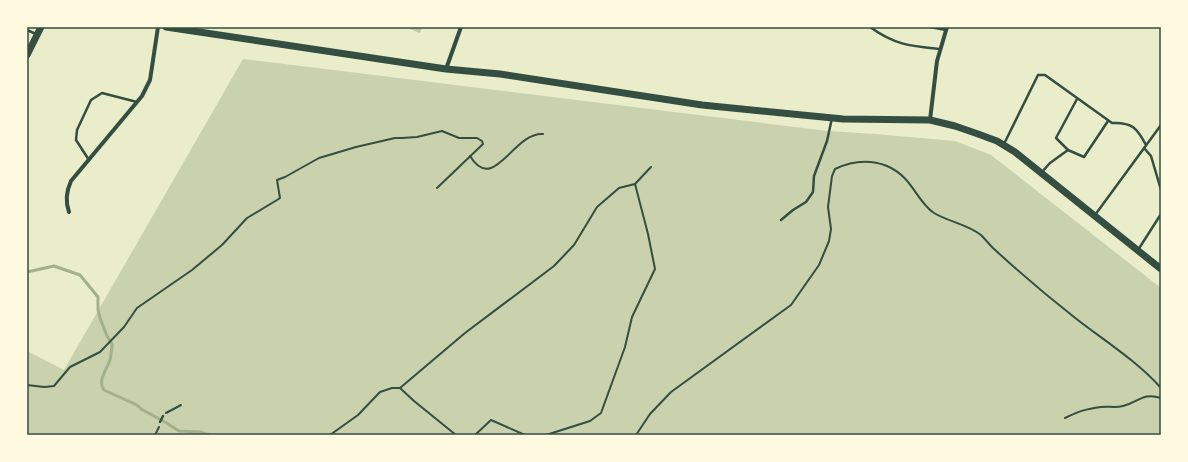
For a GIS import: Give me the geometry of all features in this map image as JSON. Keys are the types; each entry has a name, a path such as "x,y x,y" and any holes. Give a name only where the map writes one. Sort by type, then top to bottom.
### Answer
{"street":[{"path":"27,55 41,27"},
{"path":"69,212 66,203 66,191 71,181 138,102 150,80 158,27"},
{"path":"166,27 446,69 500,74 702,105 832,118 930,120 970,131 997,141 1015,152 1161,269"},
{"path":"446,69 461,27"},
{"path":"930,120 937,61 947,29"}],"lane":[{"path":"870,27 883,37 896,42 941,49"},
{"path":"930,27 947,29"},
{"path":"27,30 37,34"},
{"path":"1004,146 1038,75 1045,75 1112,124 1121,123 1132,125 1140,132 1145,146 1151,156 1161,190"},
{"path":"89,160 76,140 77,130 91,100 102,93 138,102"},
{"path":"1077,99 1056,138 1068,150 1084,157 1108,121"},
{"path":"781,220 806,202 813,192 814,176 827,141 832,118"},
{"path":"1095,216 1161,125"},
{"path":"1041,173 1050,163 1068,150"},
{"path":"1138,250 1161,214"},
{"path":"160,422 163,416"}],"path":[{"path":"27,385 44,387 54,386 70,367 100,352 124,327 137,308 192,270 222,245 247,218 280,198 277,180 285,178 319,158 356,146 442,131 459,138 477,138 482,142 483,144 437,188"},
{"path":"470,156 478,166 483,169 493,168 518,145 531,136 543,134"},
{"path":"636,435 650,414 671,392 791,305 819,265 829,241 831,228 828,207 832,176 835,169 846,164 859,161 873,162 888,167 904,176 933,212 969,228 980,235 1027,278 1073,316 1128,358 1153,379 1161,388"},
{"path":"330,435 358,415 380,392 392,388 400,388 465,333 554,266 574,245 597,207 620,188 635,184 651,167"},
{"path":"546,435 590,421 601,413 625,347 632,318 655,269 648,234 635,184"},
{"path":"400,388 414,402 456,435"},
{"path":"1065,418 1081,410 1123,406 1145,396 1161,398"},
{"path":"163,416 168,411 181,405"},
{"path":"475,435 491,420 525,435"}],"green space":[{"path":"243,59 828,131 955,141 991,155 1161,288 1161,435 27,435 27,351 64,370"}],"building":[{"path":"405,27 422,27 420,33"}],"waterway":[{"path":"27,272 54,266 80,275 98,297 98,310 100,318 112,344 110,360 102,379 102,386 104,390 137,405 141,409 179,431 200,432 210,435"}]}
